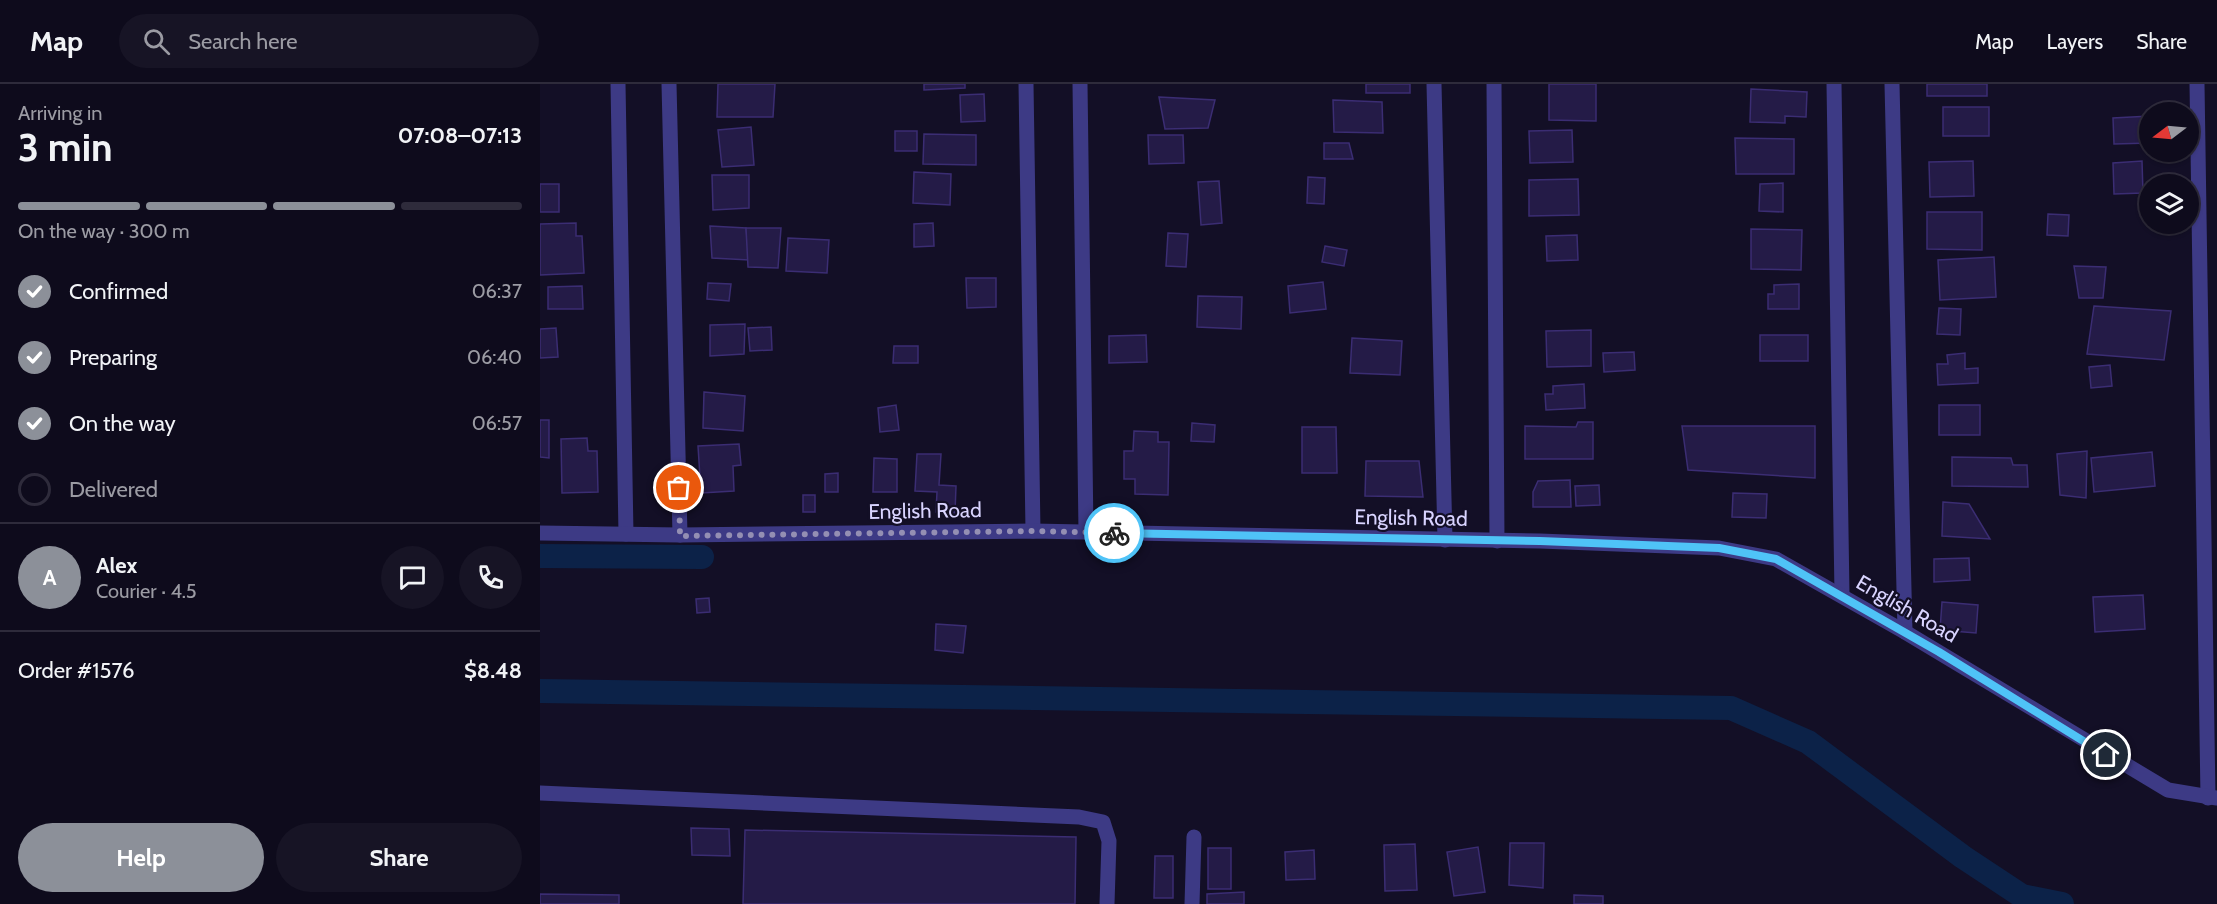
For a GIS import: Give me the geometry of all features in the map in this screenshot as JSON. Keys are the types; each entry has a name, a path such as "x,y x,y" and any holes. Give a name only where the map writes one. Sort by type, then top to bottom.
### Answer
{"street":[{"path":"618,84 626,534"},
{"path":"669,84 680,536"},
{"path":"1026,84 1033,531"},
{"path":"1080,84 1086,532"},
{"path":"1434,84 1445,540"},
{"path":"1494,84 1497,541"},
{"path":"1834,84 1842,595"},
{"path":"1892,84 1905,632"},
{"path":"2197,84 2213,798"},
{"name":"English Road","path":"540,532 680,536 1033,531 1719,548 1776,559 1905,632 2168,790 2213,798"},
{"path":"540,793 1079,817 1103,822 1108,841 1107,904"},
{"path":"1192,904 1194,837"}],"building":[{"path":"718,84 775,84 773,117 717,117"},
{"path":"924,84 965,84 965,88 924,90"},
{"path":"1366,84 1410,84 1410,93 1366,93"},
{"path":"1549,84 1596,84 1596,121 1549,120"},
{"path":"1927,84 1987,84 1987,96 1927,96"},
{"path":"1751,89 1807,92 1806,117 1785,116 1785,123 1750,122"},
{"path":"984,94 985,121 961,122 960,95"},
{"path":"1159,97 1215,100 1208,128 1165,129"},
{"path":"1333,100 1382,102 1383,133 1334,132"},
{"path":"1943,107 1989,107 1989,136 1943,136"},
{"path":"2139,117 2139,143 2114,144 2113,118"},
{"path":"751,127 754,165 722,167 718,130"},
{"path":"1572,130 1573,162 1530,163 1529,131"},
{"path":"895,131 917,131 917,151 895,151"},
{"path":"924,134 976,135 976,165 923,164"},
{"path":"1148,135 1183,135 1184,163 1149,164"},
{"path":"1735,138 1794,139 1794,174 1736,174"},
{"path":"1324,143 1349,143 1353,159 1324,159"},
{"path":"1973,161 1974,196 1930,197 1929,162"},
{"path":"2142,162 2142,174 2139,174 2139,193 2114,194 2113,163"},
{"path":"914,172 951,174 950,205 913,203"},
{"path":"712,175 749,175 749,208 713,210"},
{"path":"1308,177 1325,178 1324,204 1307,203"},
{"path":"1578,179 1579,215 1529,216 1529,180"},
{"path":"1219,181 1222,223 1201,225 1198,182"},
{"path":"1783,183 1783,212 1759,211 1760,184"},
{"path":"540,184 559,184 559,212 540,212"},
{"path":"1927,212 1982,212 1982,250 1927,249"},
{"path":"2048,214 2069,215 2068,236 2047,235"},
{"path":"576,223 576,236 582,236 584,273 540,275 540,224"},
{"path":"933,223 934,246 914,247 914,224"},
{"path":"710,226 746,228 749,260 712,258"},
{"path":"746,228 781,228 778,268 748,267"},
{"path":"1751,229 1802,230 1801,270 1751,269"},
{"path":"1168,233 1188,234 1186,267 1166,266"},
{"path":"1577,235 1578,260 1547,261 1546,236"},
{"path":"788,238 829,240 827,273 786,271"},
{"path":"1325,246 1347,250 1344,266 1322,262"},
{"path":"1994,257 1996,297 1940,300 1938,260"},
{"path":"2074,266 2106,267 2103,298 2079,298"},
{"path":"966,278 996,278 996,307 967,308"},
{"path":"1323,282 1326,309 1290,313 1288,286"},
{"path":"708,283 731,284 729,301 707,299"},
{"path":"1799,284 1799,309 1768,309 1768,294 1774,294 1774,285"},
{"path":"582,286 583,309 548,309 548,287"},
{"path":"1198,296 1242,297 1241,329 1197,327"},
{"path":"2094,306 2171,311 2164,360 2087,354"},
{"path":"1939,308 1961,309 1960,335 1937,334"},
{"path":"745,324 744,354 710,356 710,325"},
{"path":"771,327 772,350 750,351 748,328"},
{"path":"556,328 558,357 540,358 540,329"},
{"path":"1591,330 1591,366 1547,367 1546,331"},
{"path":"1146,335 1147,362 1109,363 1109,336"},
{"path":"1760,335 1808,335 1808,361 1760,361"},
{"path":"1352,338 1402,341 1400,375 1350,373"},
{"path":"894,346 918,346 918,363 893,363"},
{"path":"1634,352 1635,370 1604,372 1603,353"},
{"path":"1965,353 1965,369 1978,368 1978,383 1938,385 1937,364 1948,364 1947,355"},
{"path":"2110,365 2112,386 2091,388 2089,367"},
{"path":"1584,384 1585,408 1546,410 1545,394 1553,394 1553,386"},
{"path":"704,392 745,396 743,431 703,428"},
{"path":"896,405 899,430 880,432 878,408"},
{"path":"1939,405 1980,405 1980,435 1939,435"},
{"path":"540,420 549,420 549,458 540,457"},
{"path":"1578,422 1593,422 1593,459 1525,459 1525,426 1576,427"},
{"path":"1192,423 1215,425 1214,442 1191,441"},
{"path":"1682,426 1815,426 1815,478 1688,470"},
{"path":"1302,427 1336,427 1337,473 1302,473"},
{"path":"1134,431 1158,432 1158,442 1169,442 1168,495 1135,494 1135,479 1124,479 1124,451 1133,451"},
{"path":"587,438 588,451 597,451 598,492 562,493 561,439"},
{"path":"739,444 741,465 733,466 734,491 701,493 698,446"},
{"path":"2087,451 2086,498 2060,495 2057,454"},
{"path":"2152,452 2155,486 2094,492 2091,458"},
{"path":"917,454 941,454 939,485 956,486 955,513 936,512 937,492 915,491"},
{"path":"1952,457 2011,458 2013,465 2027,465 2028,487 1952,486"},
{"path":"874,458 897,459 897,492 873,492"},
{"path":"1366,461 1419,461 1423,497 1365,496"},
{"path":"838,473 838,492 825,492 825,474"},
{"path":"1570,480 1571,507 1533,507 1533,492 1538,481"},
{"path":"1599,485 1600,505 1576,506 1575,486"},
{"path":"1733,493 1767,494 1766,518 1732,517"},
{"path":"803,495 815,495 815,512 803,512"},
{"path":"1943,502 1969,504 1990,539 1942,536"},
{"path":"1969,558 1970,580 1934,582 1934,559"},
{"path":"2143,595 2145,629 2095,632 2093,597"},
{"path":"709,598 710,612 697,613 696,599"},
{"path":"1942,602 1978,605 1976,633 1940,630"},
{"path":"936,624 966,626 963,653 935,650"},
{"path":"691,828 729,829 730,856 692,855"},
{"path":"745,830 1076,837 1075,904 743,904"},
{"path":"1510,843 1544,843 1543,888 1509,885"},
{"path":"1415,844 1417,890 1385,891 1384,845"},
{"path":"1478,847 1485,892 1454,896 1447,852"},
{"path":"1208,848 1231,848 1231,889 1208,889"},
{"path":"1314,850 1315,879 1286,880 1285,852"},
{"path":"1155,856 1173,856 1173,898 1154,898"},
{"path":"1244,892 1244,904 1207,904 1207,894"},
{"path":"540,894 619,895 619,904 540,904"},
{"path":"1574,895 1603,896 1603,904 1574,904"}],"waterway":[{"path":"540,556 702,557"},
{"path":"540,691 1731,708 1808,742 1963,857 2022,896 2062,904"}],"way so far":[{"path":"679,488 680,536 1033,531 1114,533"}],"route":[{"path":"1114,533 1540,541 1719,548 1776,559 1939,652 2106,755"}]}
